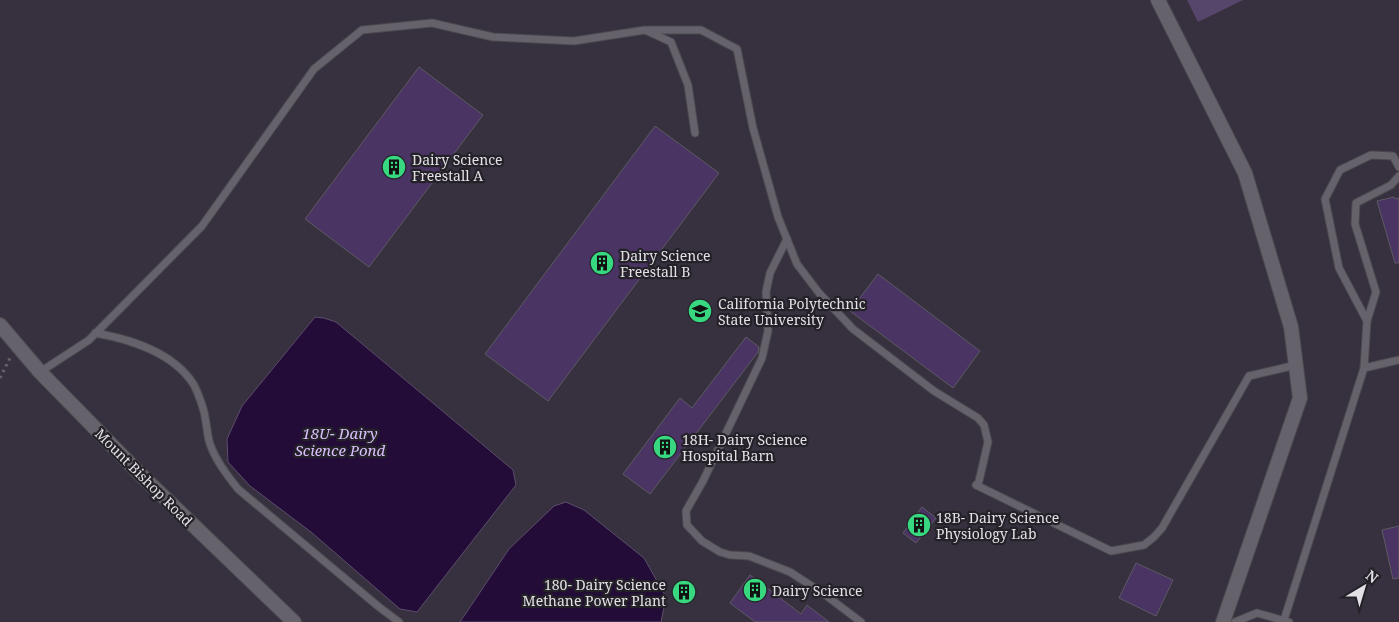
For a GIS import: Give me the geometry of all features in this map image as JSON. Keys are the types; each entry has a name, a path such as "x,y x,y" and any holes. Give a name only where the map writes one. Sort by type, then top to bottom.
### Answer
{"street":[{"path":"1158,0 1245,173 1291,327 1300,398 1223,622"},
{"name":"Mount Bishop Road","path":"0,325 40,372 140,474 294,622"}],"lane":[{"path":"40,372 88,340 202,226 314,69 362,30 432,23 493,37 574,40 645,30 701,30 737,49 752,128 778,217 797,264 819,293 853,328 934,391 978,418 984,425 988,442 978,483 1111,551 1144,545 1162,528 1249,376 1296,365"},
{"path":"645,30 671,42 688,85 695,133"},
{"path":"1367,321 1339,268 1325,199 1340,170 1371,154 1392,156 1399,167"},
{"path":"1235,622 1257,613 1287,621 1364,368 1367,321 1376,292 1355,224 1356,203 1391,185 1399,176"},
{"path":"787,240 770,273 768,282 766,292 768,331 762,358 703,481 686,511 687,525 702,541 720,552 730,555 750,556 790,572 824,594 861,622"},
{"path":"95,333 118,337 149,349 173,363 194,386 205,414 210,443 222,468 238,489 379,608 399,622"},
{"path":"1364,368 1399,360"}],"path":[{"path":"0,378 16,344"}],"shaded area":[{"name":"California Polytechnic State University","path":"0,0 1399,0 1399,622 0,622"},
{"path":"1187,0 1243,0 1198,22"}],"water":[{"name":"18U- Dairy Science Pond","path":"315,317 336,322 513,470 516,485 417,612 400,609 311,532 250,486 228,462 227,439 242,406"},
{"path":"566,502 584,510 644,558 666,597 661,622 460,622 509,549 554,506"}],"building":[{"name":"Dairy Science Freestall A","path":"419,67 483,115 369,267 305,219"},
{"name":"Dairy Science Freestall B","path":"655,126 719,173 548,401 485,354"},
{"path":"1394,197 1395,199 1399,198 1399,263 1395,263 1377,201"},
{"path":"878,274 980,351 953,388 850,311"},
{"name":"18H- Dairy Science Hospital Barn","path":"746,337 759,347 758,352 650,494 623,474 680,398 692,408"},
{"name":"18B- Dairy Science Physiology Lab","path":"922,507 936,518 916,543 903,533"},
{"path":"1399,526 1399,578 1393,579 1382,530"},
{"path":"1136,563 1173,580 1156,616 1119,598"},
{"name":"Dairy Science","path":"750,575 801,614 807,605 829,622 755,622 730,603"}],"place":[{"name":"Dairy Science Freestall A","path":"394,167"},
{"name":"Dairy Science Freestall B","path":"602,263"},
{"name":"California Polytechnic State University","path":"700,311"},
{"name":"18H- Dairy Science Hospital Barn","path":"665,447"},
{"name":"18B- Dairy Science Physiology Lab","path":"919,525"},
{"name":"Dairy Science","path":"755,590"},
{"name":"180- Dairy Science Methane Power Plant","path":"684,592"}]}
